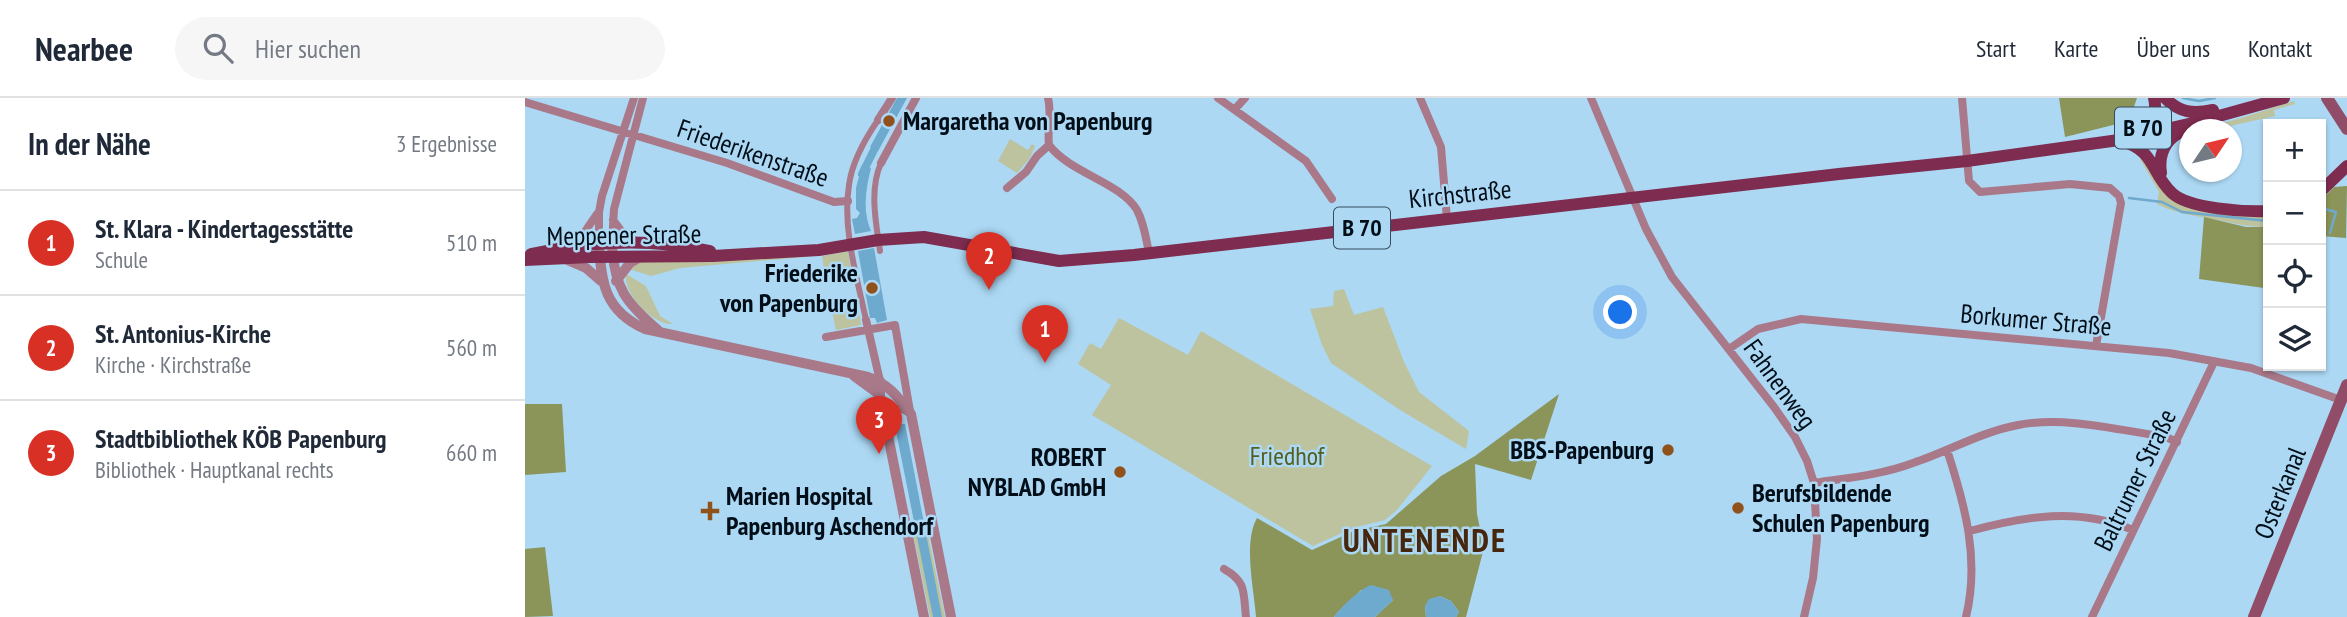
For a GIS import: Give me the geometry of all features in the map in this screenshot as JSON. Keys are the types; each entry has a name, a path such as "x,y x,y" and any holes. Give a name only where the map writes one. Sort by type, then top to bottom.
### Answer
{"main road":[{"path":"2144,128 2154,116 2154,98"},
{"path":"2165,98 2183,111 2198,113 2218,109 2227,113"},
{"name":"B 70","path":"2211,117 2284,98"},
{"path":"2327,98 2345,128"},
{"name":"Kirchstraße","path":"2075,145 2144,128 2211,117"},
{"name":"Kirchstraße","path":"2205,119 2211,117"},
{"name":"Kirchstraße","path":"851,245 879,246 924,237 1059,261 1149,253 1967,161 2119,140 2179,126"},
{"path":"2161,177 2160,164 2166,143 2179,133"},
{"path":"2119,140 2142,150 2169,191 2181,200 2192,204 2263,211"},
{"path":"2326,186 2347,166"},
{"path":"2326,186 2347,175"},
{"name":"Meppener Straße","path":"525,258 569,245 606,244 640,250"},
{"name":"Meppener Straße","path":"525,258 606,258 640,250 683,245 724,254 819,250 851,245"},
{"name":"Osterkanal","path":"2254,617 2347,385"}],"street":[{"path":"601,281 606,244 599,212 634,98"},
{"path":"606,244 643,98"},
{"path":"892,98 865,141 852,171 848,185 848,201 851,245 880,381 885,422 924,617"},
{"path":"879,246 874,187 876,174 916,98"},
{"path":"1048,98 1051,112 1049,145 1070,164 1125,197 1137,210 1145,230 1149,253"},
{"path":"1219,98 1306,161 1332,199"},
{"path":"1235,109 1245,98"},
{"path":"1420,98 1441,147 1447,219"},
{"name":"Fahnenweg","path":"1591,98 1646,229 1672,277 1795,437 1807,461 1814,483 1817,539 1813,578 1804,617"},
{"path":"1962,98 1969,181 1980,192 2070,184 2110,188 2119,196 2121,203 2097,346"},
{"name":"Friederikenstraße","path":"525,102 727,163 834,202 848,201"},
{"path":"1007,188 1026,172 1049,145"},
{"name":"Meppener Straße","path":"569,245 583,233 599,212"},
{"path":"613,220 640,250 616,281"},
{"path":"562,258 586,268 601,281 608,297 623,316 645,329 880,381 904,397"},
{"path":"606,258 625,299 659,331"},
{"name":"Borkumer Straße","path":"1729,349 1758,329 1801,319 2169,353 2263,372 2341,400"},
{"path":"826,337 895,325 904,397 911,414 951,617"},
{"name":"Baltrumer Straße","path":"2092,617 2214,362"},
{"path":"852,375 887,400 896,402 904,397"},
{"path":"885,422 893,410 901,408 911,414"},
{"path":"1814,483 1891,470 1992,431 2049,421 2166,437 2177,442"},
{"path":"1947,450 1970,531 1972,564 1966,617"},
{"path":"1970,531 2034,516 2077,517 2115,523 2133,530"},
{"path":"1224,569 1237,576 1243,584 1246,617"}],"green space":[{"path":"2059,98 2137,98 2129,121 2065,137"},
{"path":"2294,101 2295,104 2274,110 2275,116 2242,123 2242,119 2237,119"},
{"path":"1010,139 1028,150 1032,144 1035,146 1030,158 1017,173 998,161"},
{"path":"2140,159 2147,159 2169,195 2263,213 2263,227 2170,209 2157,204 2159,192"},
{"path":"2347,186 2346,238 2326,236 2326,195 2334,187"},
{"path":"2204,217 2246,227 2263,227 2263,288 2199,279"},
{"path":"848,251 851,271 825,276 822,256"},
{"path":"815,256 680,268 651,276 629,269 639,262"},
{"path":"626,274 646,286 660,316 673,324 657,319 641,307 629,290"},
{"path":"1344,289 1354,315 1383,307 1404,362 1419,392 1469,431 1466,449 1400,410 1331,363 1310,309 1333,306 1334,291"},
{"path":"858,306 861,325 836,330 832,311"},
{"name":"Friedhof","path":"1119,318 1188,355 1201,331 1432,466 1397,510 1385,520 1353,528 1313,546 1092,415 1111,385 1078,364 1090,343 1101,349"},
{"path":"1559,394 1531,480 1475,464 1477,514 1484,548 1466,617 1456,617 1459,612 1451,601 1440,596 1425,606 1426,617 1375,617 1393,600 1361,590 1334,617 1256,617 1250,553 1257,518 1312,550 1354,531 1386,524 1441,476 1475,456"},
{"path":"525,404 562,404 566,472 525,475"},
{"path":"925,520 945,617 930,617 911,523"},
{"path":"545,547 553,616 525,617 525,549"}],"water":[{"path":"897,98 907,98 878,151 870,147"},
{"path":"862,165 871,168 866,191 866,208 871,231 855,234 852,219 857,218 860,213 856,209 856,188"},
{"path":"874,248 887,320 877,323 875,318 870,318 858,251"},
{"path":"905,424 942,617 933,617 895,426"},
{"path":"1371,585 1389,590 1393,600 1375,617 1334,617 1351,599"},
{"path":"1440,596 1451,601 1459,612 1456,617 1426,617 1425,606 1429,599"}],"waterway":[{"path":"2183,98 2199,101 2215,98"},
{"path":"862,174 878,142"},
{"path":"2129,198 2162,202 2182,212 2263,220"},
{"path":"2326,209 2336,212 2330,233"}],"place":[{"name":"Margaretha von Papenburg","path":"889,121"},
{"name":"Friederike von Papenburg","path":"872,288"},
{"name":"St. Antonius-Kirche","path":"989,290"},
{"name":"St. Klara - Kindertagesstätte","path":"1045,363"},
{"name":"BBS-Papenburg","path":"1668,450"},
{"name":"Stadtbibliothek KÖB Papenburg","path":"879,454"},
{"name":"ROBERT NYBLAD GmbH","path":"1120,472"},
{"name":"Berufsbildende Schulen Papenburg","path":"1738,508"},
{"name":"Marien Hospital Papenburg Aschendorf","path":"710,511"}],"district":[{"name":"UNTENENDE","path":"1425,540"}]}
